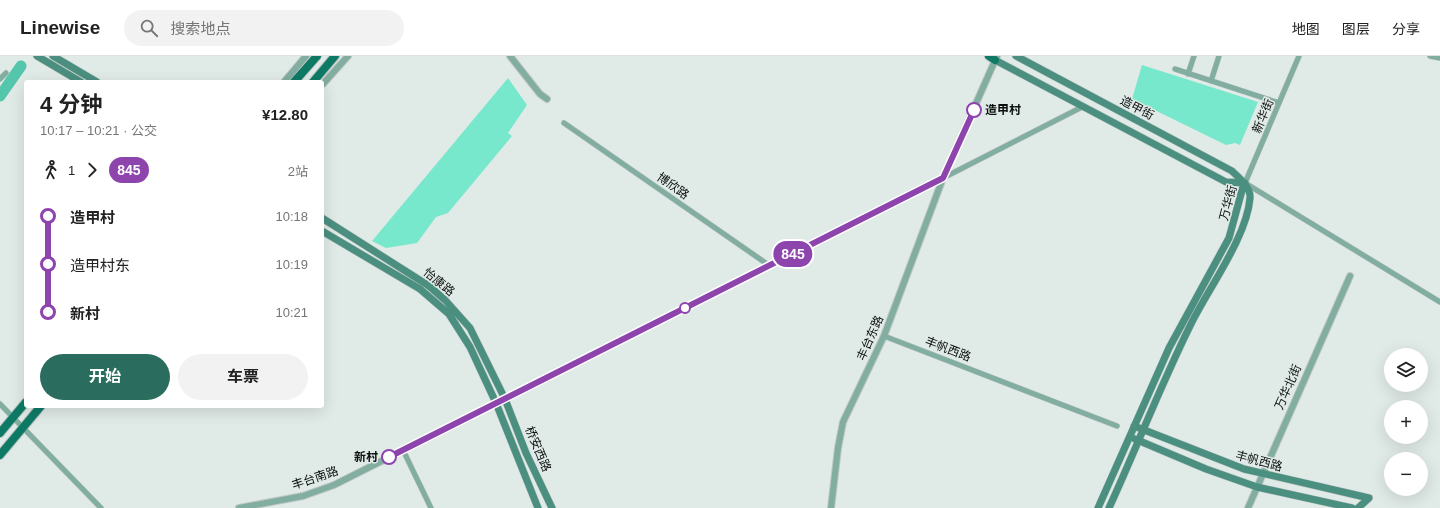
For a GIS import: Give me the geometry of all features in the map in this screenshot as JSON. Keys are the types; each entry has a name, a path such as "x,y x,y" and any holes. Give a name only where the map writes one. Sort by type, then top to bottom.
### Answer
{"main road":[{"path":"37,56 78,80"},
{"path":"53,56 94,80"},
{"path":"296,80 317,56"},
{"path":"315,80 335,56"},
{"name":"造甲街","path":"1016,56 1232,171 1244,183"},
{"name":"造甲街","path":"994,57 1082,107 1226,182 1244,183"},
{"name":"万华街","path":"1098,508 1178,328 1229,238 1244,183"},
{"name":"万华街","path":"1109,508 1191,324 1239,235 1250,197 1244,183"},
{"name":"怡康路","path":"324,219 420,280 445,300 470,328 505,399"},
{"name":"怡康路","path":"324,232 420,289 449,314 470,347 496,403"},
{"name":"桥安西路","path":"505,399 526,453 552,508"},
{"name":"桥安西路","path":"496,403 538,508"},
{"path":"0,433 24,404"},
{"path":"0,455 39,408"},
{"name":"丰帆西路","path":"1134,426 1215,459 1263,474 1369,498 1358,508"},
{"name":"丰帆西路","path":"1130,436 1206,469 1257,487 1352,508"}],"street":[{"path":"286,80 306,56"},
{"path":"324,83 348,56"},
{"path":"510,56 540,94 547,99"},
{"path":"1188,74 1194,56"},
{"path":"1211,81 1219,56"},
{"name":"新华街","path":"1244,183 1299,56"},
{"path":"1430,56 1440,58"},
{"path":"943,178 994,57"},
{"path":"1175,70 1279,103"},
{"path":"0,80 6,73"},
{"path":"943,178 1082,107"},
{"name":"博欣路","path":"564,123 770,266"},
{"name":"丰台南路","path":"239,508 303,496 324,489 943,178"},
{"name":"丰台东路","path":"831,508 838,448 843,422 884,336 943,178"},
{"name":"造甲街","path":"1244,183 1440,302"},
{"name":"万华北街","path":"1248,508 1350,276"},
{"name":"丰帆西路","path":"884,336 1117,426"},
{"path":"0,404 101,508"},
{"path":"403,450 431,508"}],"green space":[{"path":"1142,65 1258,102 1240,145 1235,143 1226,145 1132,99"},
{"path":"508,78 527,105 508,133 512,136 448,213 436,217 417,243 386,248 372,241"}],"waterway":[{"path":"0,96 21,66"}],"bus line":[{"name":"845","path":"389,457 787,258 943,178 974,110"}],"place":[{"name":"造甲村","path":"974,110"},
{"name":"新村","path":"389,457"}]}
